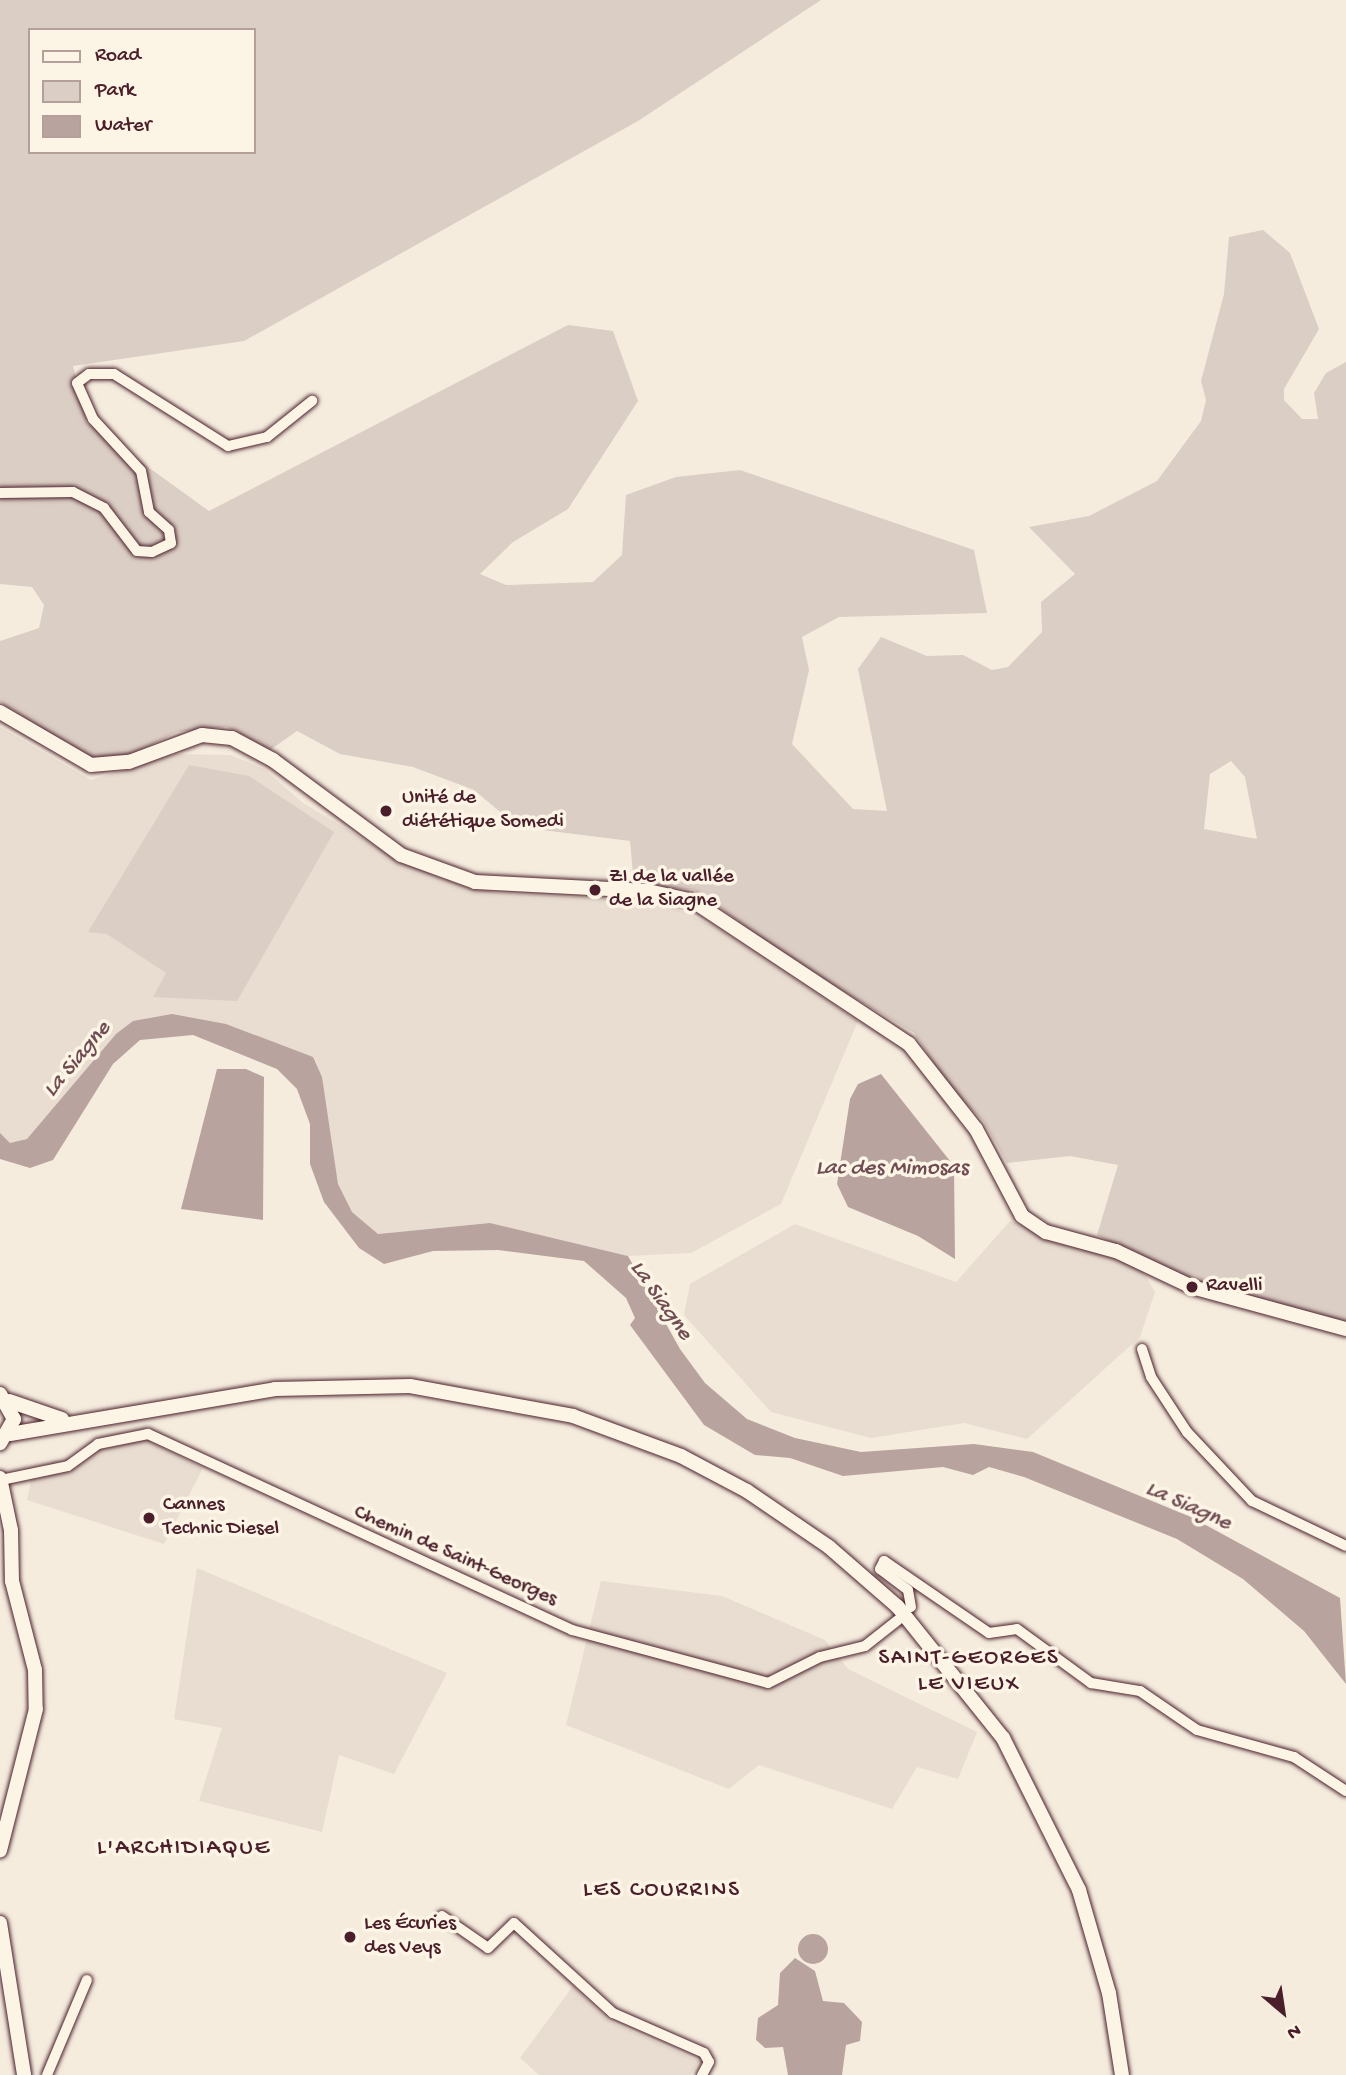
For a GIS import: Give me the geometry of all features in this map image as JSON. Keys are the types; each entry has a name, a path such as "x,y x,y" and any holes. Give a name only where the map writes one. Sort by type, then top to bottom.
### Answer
{"street":[{"path":"0,493 74,492 104,508 137,551 152,552 171,543 169,530 149,512 141,471 93,419 76,383 89,374 114,374 228,446 267,437 312,401"},
{"path":"0,712 91,765 129,762 202,734 232,738 273,760 401,855 475,882 648,891 693,901 909,1044 976,1129 1022,1216 1046,1232 1116,1251 1192,1287 1346,1329"},
{"path":"1142,1349 1151,1377 1187,1432 1252,1501 1346,1546"},
{"path":"3,1443 84,1420 317,1385 454,1391 534,1405 623,1433 702,1467 778,1510 898,1608 1003,1738 1079,1890 1109,1993 1122,2075"},
{"path":"3,1396 30,1413 84,1420"},
{"path":"3,1396 14,1419 3,1443"},
{"name":"Chemin de Saint-Georges","path":"0,1479 68,1466 99,1444 148,1434 572,1630 768,1683 820,1657 865,1646 898,1620"},
{"path":"0,1468 11,1530 12,1581 35,1671 36,1709 32,1744 0,1850"},
{"path":"911,1607 908,1590 880,1569 884,1560 982,1628 1017,1629 1091,1683 1140,1691 1197,1730 1315,1767 1346,1791"},
{"path":"442,1916 488,1948 514,1923 613,2013 704,2053 709,2062 702,2075"},
{"path":"0,1923 24,2075"},
{"path":"47,2075 87,1980"}],"shaded area":[{"path":"0,727 91,780 176,754 231,755 264,769 303,803 392,856 444,880 497,893 663,902 715,927 858,1021 781,1204 691,1253 628,1256 490,1223 378,1234 352,1212 338,1184 313,1057 133,1021 27,1139 0,1148"},
{"path":"1010,1221 1141,1268 1155,1292 1140,1337 1027,1439 964,1423 871,1438 771,1412 684,1315 690,1284 795,1224 956,1282"},
{"path":"145,1439 203,1468 164,1544 27,1500 32,1476 54,1460 82,1464 101,1447"},
{"path":"197,1568 447,1673 394,1774 339,1755 322,1832 199,1801 222,1728 174,1719"},
{"path":"601,1581 722,1596 825,1640 848,1669 977,1732 958,1779 917,1767 892,1809 759,1765 729,1789 566,1725"},
{"path":"573,1986 609,2021 699,2061 691,2075 539,2075 520,2058"}],"green space":[{"path":"0,0 821,0 638,121 244,341 73,366 87,423 209,511 568,325 613,331 638,401 568,509 513,542 480,574 506,585 593,582 622,555 626,495 676,477 740,470 974,550 987,613 839,617 802,637 809,670 792,744 853,809 887,811 858,669 881,637 927,656 963,655 992,670 1008,667 1042,632 1041,602 1075,574 1029,527 1089,516 1157,481 1201,421 1206,400 1201,381 1224,294 1229,237 1263,230 1290,253 1319,329 1284,389 1284,400 1302,419 1318,419 1314,393 1326,373 1346,362 1346,1323 1180,1276 1097,1235 1118,1165 1070,1156 1007,1163 984,1122 950,1087 914,1033 798,964 695,890 634,884 630,841 518,827 474,790 413,767 340,754 297,731 270,750 227,727 177,732 128,756 91,759 0,702 0,641 39,628 44,605 32,587 0,584","holes":["1231,761 1245,777 1257,839 1204,829 1210,774"]},
{"path":"189,765 249,776 334,832 237,1001 153,997 166,973 107,934 88,932"}],"water":[{"path":"172,1014 226,1024 313,1057 322,1077 338,1184 352,1212 378,1234 490,1223 628,1256 680,1349 705,1383 747,1419 795,1438 861,1452 974,1444 1033,1452 1191,1517 1340,1598 1346,1684 1304,1631 1243,1579 1177,1539 1024,1477 989,1467 973,1475 943,1467 843,1476 790,1458 755,1455 704,1425 630,1325 635,1318 626,1298 584,1261 498,1250 433,1251 384,1264 359,1248 324,1202 310,1164 310,1124 297,1089 277,1069 193,1035 140,1040 113,1064 53,1160 30,1168 0,1159 0,1133 10,1143 27,1139 116,1034 133,1021"},
{"path":"217,1069 246,1069 264,1077 263,1220 181,1209"},
{"name":"Lac des Mimosas","path":"881,1074 954,1166 955,1259 918,1236 848,1207 837,1184 850,1099 858,1084"},
{"path":"813,1934 824,1938 828,1949 824,1960 813,1964 802,1960 798,1949 802,1938"},
{"path":"795,1958 815,1971 823,2001 844,2003 862,2022 860,2041 846,2045 842,2075 788,2075 783,2047 765,2048 756,2040 758,2018 778,2005 780,1973"}],"place":[{"name":"Unité de diététique Somedi","path":"386,811"},
{"name":"ZI de la vallée de la Siagne","path":"595,890"},
{"name":"Ravelli","path":"1192,1287"},
{"name":"Cannes Technic Diesel","path":"149,1518"},
{"name":"Les Écuries des Veys","path":"350,1937"}],"district":[{"name":"SAINT-GEORGES LE VIEUX","path":"969,1672"},
{"name":"L'ARCHIDIAQUE","path":"184,1849"},
{"name":"LES COURRINS","path":"662,1891"}],"water label":[{"name":"La Siagne","path":"78,1060"},
{"name":"La Siagne","path":"660,1301"},
{"name":"La Siagne","path":"1188,1507"}]}
